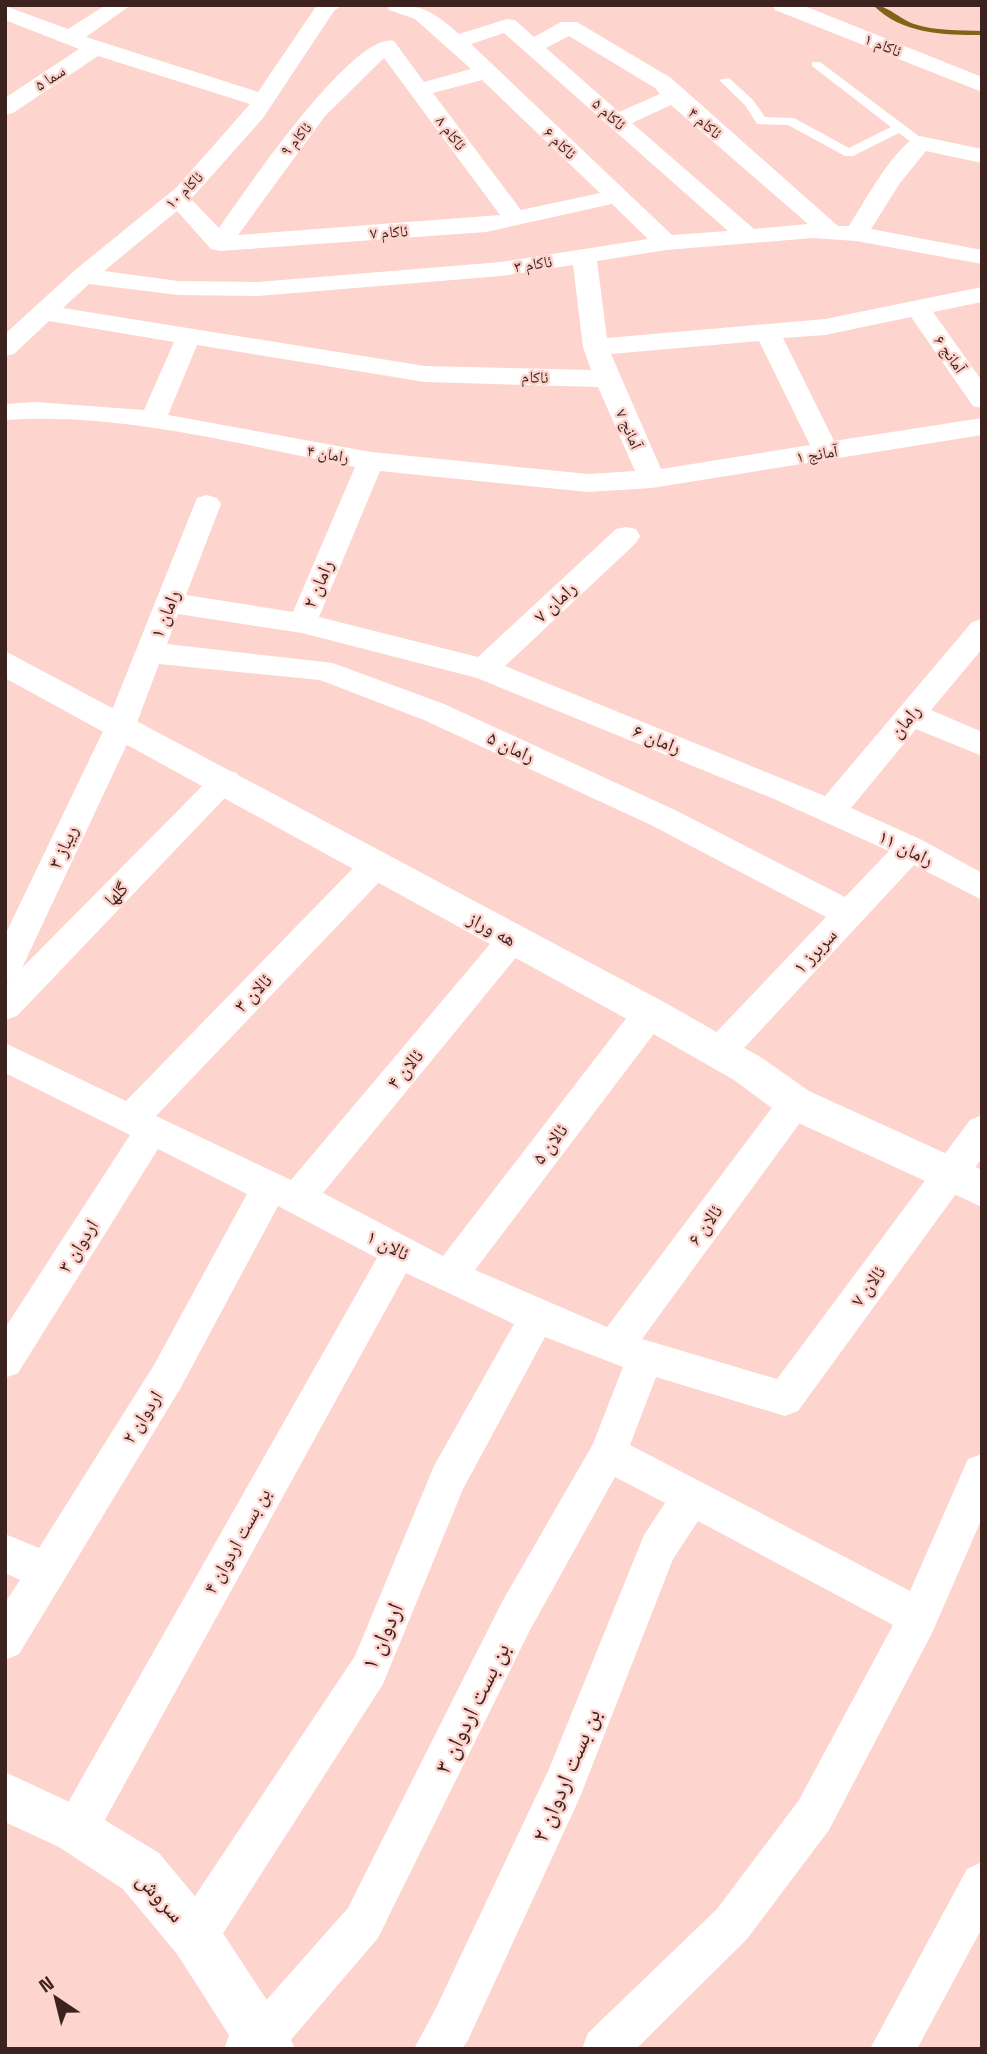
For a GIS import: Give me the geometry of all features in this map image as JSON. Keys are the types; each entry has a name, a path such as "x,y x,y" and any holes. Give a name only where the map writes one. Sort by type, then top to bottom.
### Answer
{"street":[{"path":"69,38 121,5"},
{"name":"ئاکام ۱۰","path":"5,348 83,276 178,198 262,101 296,48 327,6 332,5"},
{"path":"397,5 423,14 456,42"},
{"name":"ئاکام ۱","path":"783,5 982,85"},
{"path":"5,12 95,48 262,101"},
{"name":"ئاکام ۵","path":"456,42 508,15 533,46 750,238"},
{"name":"ئاکام ۴","path":"533,46 569,27 663,83 674,96 844,233"},
{"name":"ئاکام ۶","path":"456,42 666,243"},
{"name":"ئاکام ۸","path":"386,46 516,220"},
{"name":"ئاکام ۹","path":"220,244 274,164 362,63 386,46"},
{"name":"سما ۵","path":"5,108 95,48"},
{"path":"419,90 524,72 553,63"},
{"path":"617,121 674,96"},
{"path":"844,233 920,143 982,156"},
{"name":"ئاکام ۷","path":"220,244 516,220 617,196"},
{"path":"178,198 220,244"},
{"name":"ئاکام ۳","path":"83,276 178,288 258,289 501,269 666,243 813,231 844,233 982,257"},
{"path":"584,256 596,347 607,379"},
{"path":"596,347 825,327 982,294"},
{"name":"آمانج ۶","path":"918,309 982,400"},
{"name":"ئاکام","path":"44,313 425,374 607,379"},
{"path":"767,332 827,453"},
{"path":"152,421 189,335"},
{"name":"آمانج ۷","path":"607,379 652,479"},
{"name":"رامان ۴","path":"5,412 35,410 135,417 372,461 588,483 652,479"},
{"name":"آمانج ۱","path":"652,479 982,426"},
{"name":"رامان ۲","path":"170,603 302,623 372,461"},
{"name":"رامان ۱","path":"121,725 207,504"},
{"name":"رامان ۷","path":"484,669 626,536"},
{"name":"رامان ۶","path":"302,623 484,669 785,791 829,813"},
{"name":"رامان","path":"829,813 982,629"},
{"name":"رامان ۵","path":"149,653 323,670 434,712 664,818 849,915"},
{"name":"هه وراز","path":"5,663 650,1013 719,1052 795,1103 967,1181"},
{"path":"911,714 982,745"},
{"name":"ریباز ۳","path":"5,970 121,725"},
{"name":"گلها","path":"5,1007 226,781"},
{"name":"رامان ۱۱","path":"829,813 911,848 982,888"},
{"name":"سربرز ۱","path":"719,1052 911,848"},
{"name":"ئالان ۳","path":"141,1125 375,866"},
{"name":"ئالان ۴","path":"284,1193 512,940"},
{"name":"ئالان ۵","path":"450,1275 650,1013"},
{"name":"ئالان ۱","path":"5,1057 399,1252 537,1317 630,1352 785,1399"},
{"name":"ئالان ۶","path":"630,1352 795,1103"},
{"name":"اردوان ۳","path":"5,1361 141,1125"},
{"name":"ئالان ۷","path":"785,1399 967,1181 982,1130"},
{"name":"اردوان ۲","path":"5,1640 284,1193"},
{"name":"بن بست اردوان ۴","path":"75,1830 399,1252"},
{"name":"اردوان ۱","path":"195,1936 369,1670 448,1479 537,1317"},
{"name":"بن بست اردوان ۳","path":"259,2045 363,1923 516,1616 608,1452 630,1352"},
{"path":"608,1452 690,1498 919,1617"},
{"path":"604,2049 732,1924 814,1815 919,1617 982,1472"},
{"name":"بن بست اردوان ۲","path":"436,2049 452,2024 565,1782 658,1548 690,1498"},
{"path":"5,1553 47,1572"},
{"name":"سروش","path":"5,1796 75,1830 141,1871 195,1936 259,2045"},
{"path":"892,2049 982,1884"}],"lane":[{"path":"816,64 920,143"},
{"path":"725,80 750,103 761,121 790,121 849,153 901,127"}],"waterway":[{"path":"877,5 898,21 912,26 940,31 982,33"}]}
